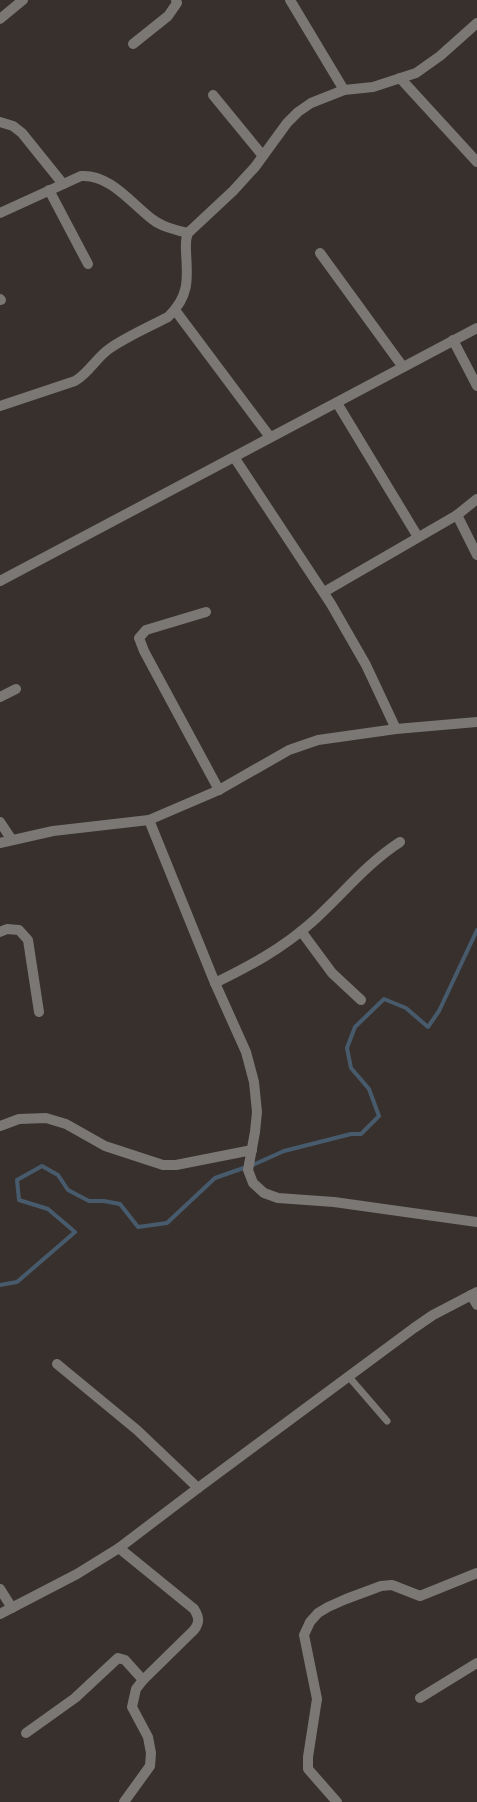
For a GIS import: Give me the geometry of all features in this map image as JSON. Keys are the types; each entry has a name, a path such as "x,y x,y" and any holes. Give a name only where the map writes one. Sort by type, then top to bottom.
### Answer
{"street":[{"path":"0,20 22,0"},
{"path":"133,44 168,16 177,4 176,0"},
{"path":"290,0 344,90"},
{"path":"0,406 75,381 85,374 99,357 110,348 168,316 175,310 181,302 187,285 185,243 188,233 234,191 264,156 287,123 298,112 311,103 344,90 373,86 416,73 440,56 477,23"},
{"path":"400,78 477,162"},
{"path":"213,95 264,156"},
{"path":"0,122 13,126 22,133 63,184"},
{"path":"0,213 81,176 92,176 114,188 153,220 188,233"},
{"path":"50,190 88,264"},
{"path":"320,253 403,367"},
{"path":"175,310 270,438"},
{"path":"0,581 477,328"},
{"path":"453,340 477,386"},
{"path":"337,403 418,537"},
{"path":"234,457 324,592 366,665 396,730"},
{"path":"324,592 456,515 477,499"},
{"path":"456,515 477,555"},
{"path":"206,612 146,630 139,638 144,651 219,790"},
{"path":"0,697 16,689"},
{"path":"0,843 53,830 148,820 219,790 281,754 304,743 396,730 477,722"},
{"path":"148,820 215,983 246,1052 254,1082 257,1112 248,1170 253,1183 264,1193 278,1198 334,1202 477,1222"},
{"path":"0,822 12,840"},
{"path":"215,983 262,959 302,931 372,862 400,842"},
{"path":"0,932 7,929 19,930 28,940 39,1012"},
{"path":"302,931 332,973 361,1000"},
{"path":"0,1126 19,1119 46,1118 66,1124 105,1146 163,1165 176,1166 252,1150"},
{"path":"0,1614 77,1574 119,1548 433,1315 474,1293 477,1305"},
{"path":"57,1364 137,1430 198,1488"},
{"path":"119,1548 194,1609 198,1618 197,1626 194,1630 136,1689 132,1707 148,1737 151,1753 150,1766 124,1802"},
{"path":"337,1802 308,1769 308,1757 317,1698 304,1635 310,1622 318,1613 328,1607 346,1598 381,1586 392,1586 420,1596 477,1573"},
{"path":"0,1589 12,1608"},
{"path":"26,1733 75,1698 118,1658 125,1660 143,1680"},
{"path":"420,1698 477,1663"}],"lane":[{"path":"349,1377 387,1421"}],"waterway":[{"path":"0,1285 17,1282 75,1232 48,1209 19,1200 17,1180 42,1166 58,1175 68,1190 89,1201 120,1204 138,1227 167,1223 215,1178 255,1164 284,1151 351,1134 361,1134 379,1116 369,1089 351,1068 347,1048 355,1027 384,999 406,1008 428,1027 439,1011 477,930"}]}
